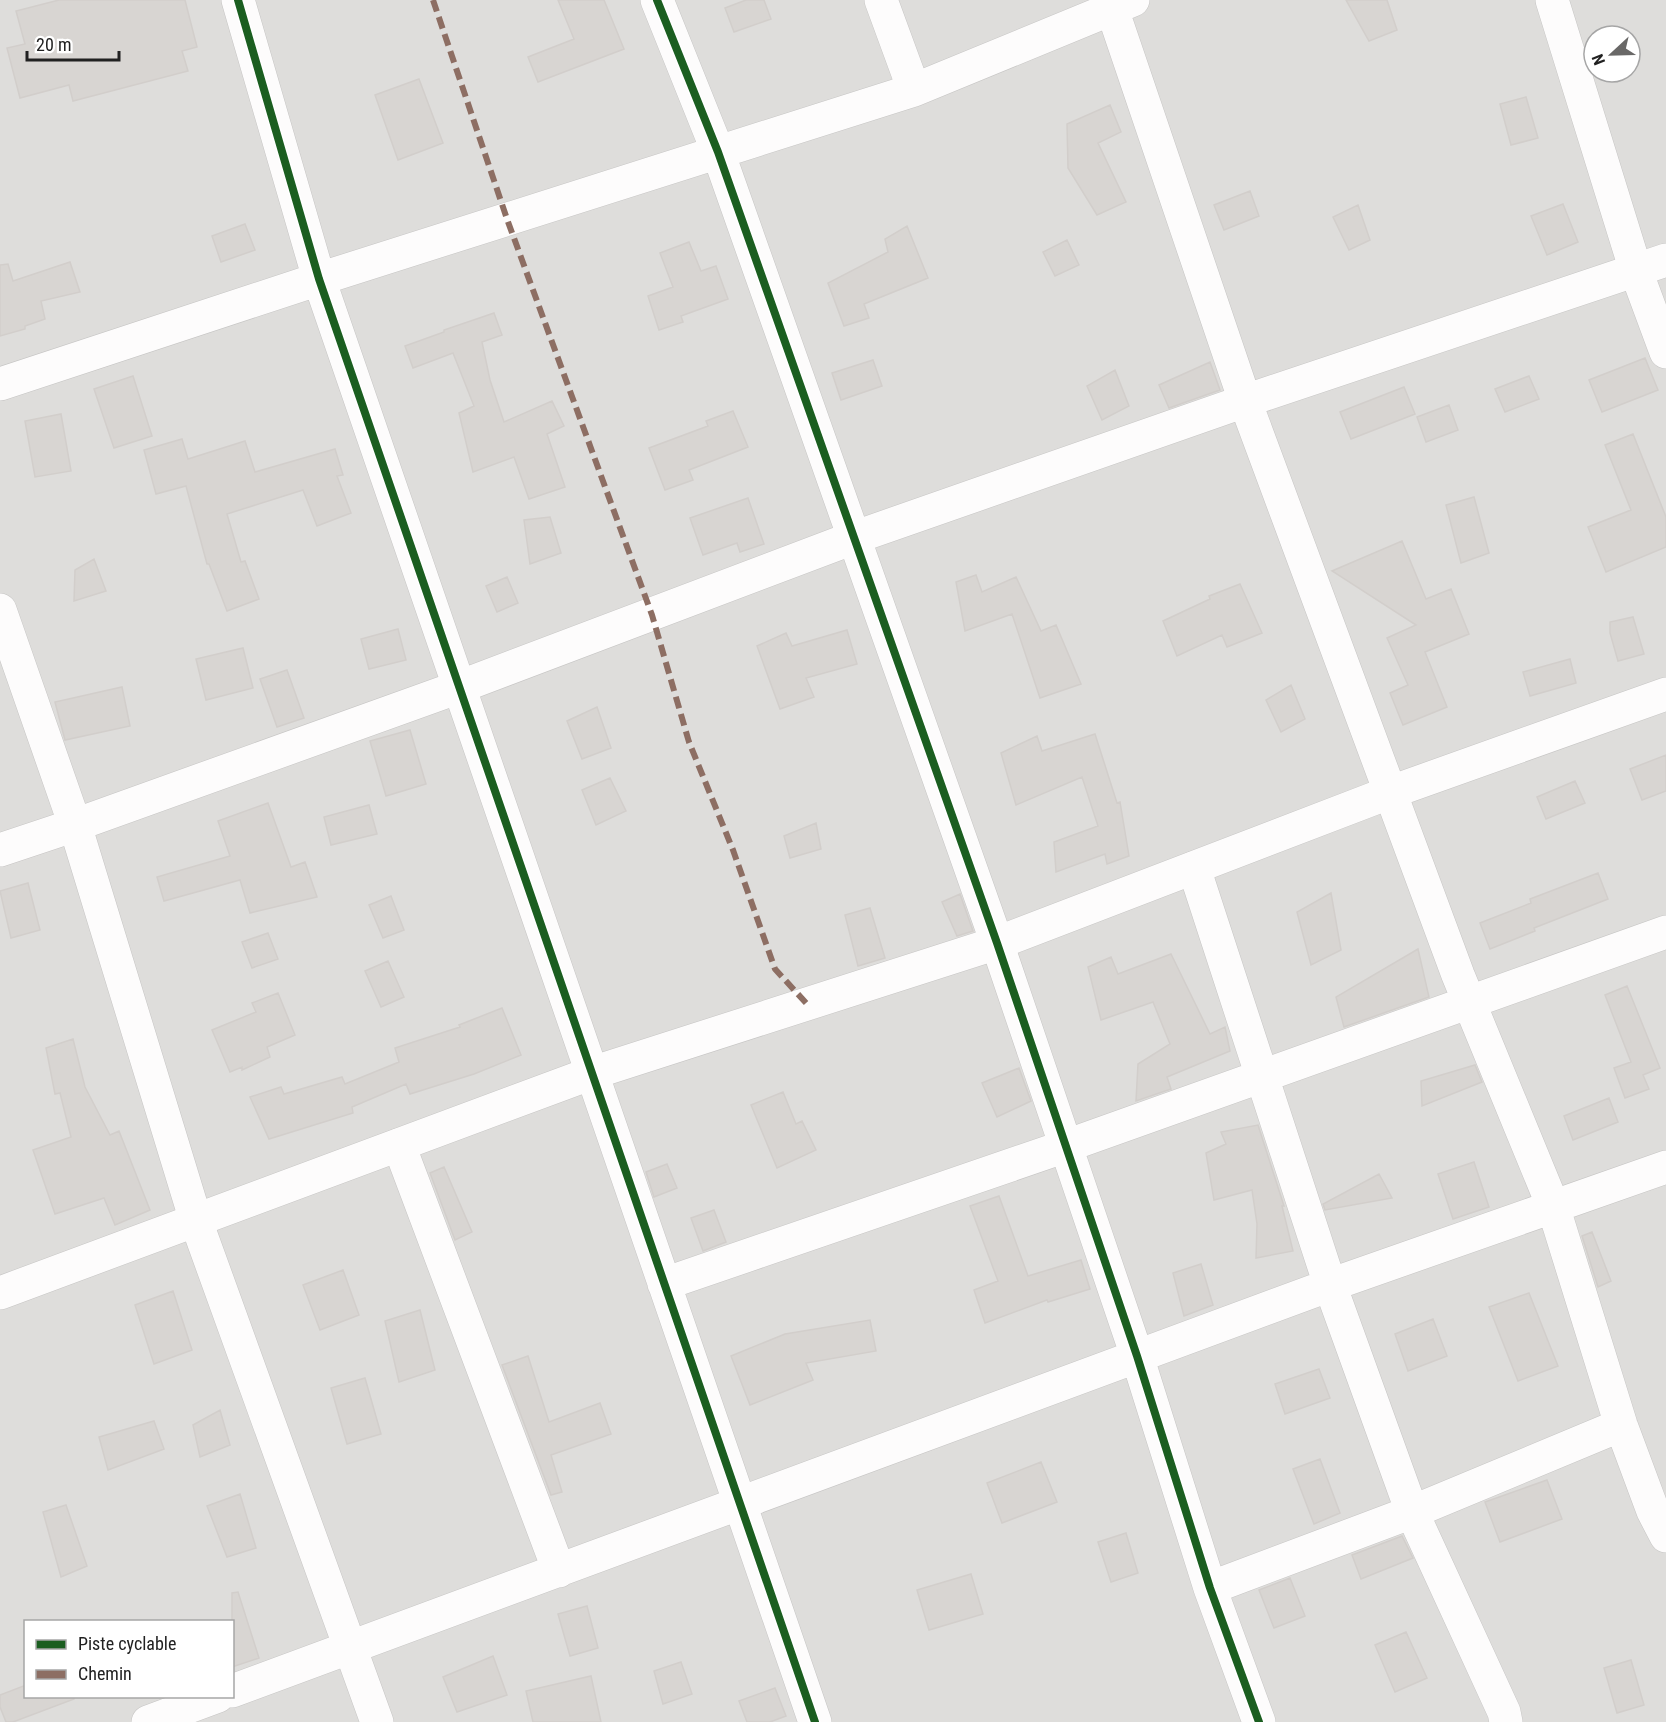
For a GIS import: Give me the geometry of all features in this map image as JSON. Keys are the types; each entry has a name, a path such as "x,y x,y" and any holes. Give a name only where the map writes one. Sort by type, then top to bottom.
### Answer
{"street":[{"path":"238,0 319,279 815,1722"},
{"path":"657,0 718,152 997,943 1137,1356 1210,1588 1259,1722"},
{"path":"881,0 914,90"},
{"path":"1552,0 1651,265 1666,352"},
{"path":"0,384 319,279 914,90 1118,3 1245,401 1469,1002 1553,1206 1621,1425 1653,1511 1666,1536"},
{"path":"0,850 459,687 853,538 1245,401 1651,265"},
{"path":"0,610 75,825 196,1221 376,1722"},
{"path":"0,1293 592,1073 997,943 1391,792 1666,694"},
{"path":"1194,868 1330,1285 1412,1512 1504,1712 1506,1722"},
{"path":"664,1284 1066,1146 1666,932"},
{"path":"399,1145 559,1571"},
{"path":"234,1690 1330,1285 1666,1167"},
{"path":"1210,1588 1412,1512 1621,1425"},
{"path":"148,1722 213,1698"}],"shaded area":[{"path":"0,0 1666,0 1666,1722 0,1722"}],"building":[{"path":"59,0 185,0 197,47 182,51 188,71 73,101 69,85 20,98 7,48 25,44 16,11"},
{"path":"558,0 604,0 624,49 538,82 528,57 574,39"},
{"path":"746,0 764,0 771,19 734,32 725,8"},
{"path":"1346,0 1387,0 1397,30 1369,41"},
{"path":"419,79 443,143 398,160 375,95"},
{"path":"1526,97 1538,138 1511,145 1500,104"},
{"path":"1110,105 1121,132 1098,143 1126,202 1097,215 1068,168 1067,124"},
{"path":"1250,191 1259,216 1224,230 1214,205"},
{"path":"1563,204 1578,242 1547,255 1531,216"},
{"path":"1358,205 1370,240 1349,250 1333,217"},
{"path":"245,224 255,250 221,262 212,236"},
{"path":"907,226 928,278 864,304 869,318 844,326 828,283 888,252 885,239"},
{"path":"1067,240 1079,265 1055,276 1043,252"},
{"path":"689,242 701,271 716,266 728,299 681,316 683,322 659,330 648,296 673,287 660,253"},
{"path":"70,262 80,292 41,301 45,319 25,326 25,329 0,336 0,265 8,264 13,281"},
{"path":"494,313 502,335 482,342 490,380 504,422 552,401 564,426 547,434 565,487 529,499 514,457 473,472 459,413 474,406 453,353 413,368 405,346"},
{"path":"1645,358 1658,390 1602,412 1589,380"},
{"path":"873,360 882,386 841,400 832,373"},
{"path":"1210,362 1220,390 1169,408 1159,385"},
{"path":"1115,370 1129,406 1102,420 1087,386"},
{"path":"133,376 152,436 114,448 94,389"},
{"path":"1529,376 1539,399 1505,412 1495,389"},
{"path":"1404,387 1415,414 1351,439 1340,412"},
{"path":"1449,405 1458,430 1426,442 1417,417"},
{"path":"733,411 748,447 689,470 693,480 665,490 649,448 708,426 706,421"},
{"path":"61,414 71,471 35,477 25,421"},
{"path":"1633,434 1666,517 1666,547 1606,572 1588,527 1631,510 1605,445"},
{"path":"182,439 188,459 245,441 255,472 335,449 343,475 337,476 351,513 317,526 303,490 227,514 241,562 245,561 259,599 227,611 209,564 207,564 186,486 156,494 144,450"},
{"path":"1474,497 1489,553 1461,563 1446,505"},
{"path":"748,498 764,544 740,552 737,543 703,555 690,518"},
{"path":"550,517 561,553 530,564 524,520"},
{"path":"1402,541 1426,599 1451,589 1469,634 1425,652 1447,707 1403,725 1390,693 1408,685 1387,638 1416,625 1332,571"},
{"path":"94,559 106,591 74,601 75,570"},
{"path":"976,575 982,592 1016,577 1041,631 1056,625 1081,684 1040,698 1012,614 965,631 956,582"},
{"path":"507,577 518,603 497,612 486,586"},
{"path":"1240,584 1262,633 1227,647 1222,635 1177,656 1163,621 1210,599 1209,596"},
{"path":"1633,617 1644,654 1618,661 1610,633 1610,622"},
{"path":"398,629 406,660 369,669 361,639"},
{"path":"847,630 857,664 806,678 814,697 780,709 757,646 786,633 792,646"},
{"path":"243,648 253,688 206,700 196,659"},
{"path":"1570,659 1576,683 1530,696 1523,672"},
{"path":"287,670 304,718 277,727 260,679"},
{"path":"1291,685 1305,719 1281,732 1266,700"},
{"path":"122,687 130,726 65,740 55,702"},
{"path":"597,707 611,748 582,759 567,721"},
{"path":"410,730 426,784 386,796 370,741"},
{"path":"1095,734 1117,803 1120,802 1129,856 1107,864 1105,854 1056,872 1054,842 1098,826 1082,777 1016,805 1001,753 1037,736 1042,751"},
{"path":"1666,755 1666,791 1642,800 1630,769"},
{"path":"610,778 626,811 596,825 582,790"},
{"path":"1575,781 1585,803 1546,819 1537,797"},
{"path":"268,803 291,867 305,862 317,897 250,913 240,880 164,901 157,877 230,856 218,821"},
{"path":"369,805 377,834 331,845 324,817"},
{"path":"816,823 821,849 790,858 784,836"},
{"path":"1598,873 1608,899 1534,928 1535,931 1490,949 1480,923 1531,903 1530,899"},
{"path":"28,883 40,930 11,938 0,891"},
{"path":"1331,893 1341,950 1311,965 1297,912"},
{"path":"960,894 973,931 957,936 942,902"},
{"path":"391,896 404,930 383,938 369,905"},
{"path":"870,908 885,958 858,966 845,915"},
{"path":"268,933 278,959 252,968 242,942"},
{"path":"1418,949 1429,997 1344,1027 1336,997"},
{"path":"1171,954 1210,1034 1225,1027 1230,1051 1167,1077 1171,1089 1136,1101 1138,1064 1170,1044 1153,1002 1101,1020 1088,967 1111,957 1118,974"},
{"path":"388,961 404,997 381,1007 365,971"},
{"path":"1627,986 1660,1068 1643,1075 1649,1089 1625,1098 1614,1068 1631,1062 1605,995"},
{"path":"278,993 295,1035 267,1047 270,1057 242,1070 242,1067 230,1072 212,1030 256,1012 252,1003"},
{"path":"502,1008 521,1055 474,1074 410,1094 406,1084 352,1107 353,1113 269,1139 250,1097 281,1087 284,1094 342,1077 345,1084 399,1062 395,1048 460,1027 459,1025"},
{"path":"73,1039 85,1087 110,1135 119,1131 150,1210 115,1225 104,1198 55,1214 33,1150 71,1137 60,1093 55,1094 46,1048"},
{"path":"1475,1065 1482,1082 1422,1106 1421,1081"},
{"path":"1019,1068 1031,1101 997,1117 982,1083"},
{"path":"783,1092 796,1124 802,1121 816,1150 777,1168 751,1105"},
{"path":"1609,1098 1618,1122 1573,1140 1564,1116"},
{"path":"1258,1125 1284,1206 1282,1206 1293,1251 1256,1258 1257,1224 1252,1190 1214,1200 1206,1153 1226,1144 1221,1132"},
{"path":"1474,1162 1489,1207 1453,1219 1438,1174"},
{"path":"667,1164 677,1188 654,1197 646,1172"},
{"path":"444,1167 472,1232 455,1240 430,1173"},
{"path":"1379,1174 1392,1198 1325,1210 1323,1204"},
{"path":"999,1196 1028,1276 1081,1260 1090,1289 1048,1302 1047,1300 985,1323 974,1290 998,1281 970,1206"},
{"path":"714,1210 726,1242 703,1251 691,1218"},
{"path":"1592,1232 1611,1281 1598,1287 1582,1236"},
{"path":"1201,1264 1213,1305 1184,1316 1173,1273"},
{"path":"343,1270 359,1315 320,1330 303,1285"},
{"path":"173,1291 192,1350 154,1364 135,1305"},
{"path":"1529,1293 1558,1366 1518,1381 1489,1307"},
{"path":"420,1310 435,1370 399,1382 385,1321"},
{"path":"1433,1319 1447,1356 1408,1371 1395,1334"},
{"path":"870,1320 876,1351 806,1363 813,1380 750,1405 731,1356 785,1334"},
{"path":"528,1356 549,1422 600,1403 611,1434 551,1455 562,1492 551,1495 502,1365"},
{"path":"1319,1369 1330,1398 1285,1414 1275,1384"},
{"path":"365,1378 381,1434 347,1444 331,1388"},
{"path":"220,1410 230,1445 200,1457 193,1425"},
{"path":"154,1421 164,1449 108,1470 99,1437"},
{"path":"1320,1459 1340,1513 1314,1524 1293,1469"},
{"path":"1041,1462 1057,1502 1002,1523 987,1483"},
{"path":"1547,1480 1562,1519 1500,1542 1485,1502"},
{"path":"240,1494 256,1548 227,1557 207,1506"},
{"path":"66,1505 87,1566 61,1577 43,1512"},
{"path":"1126,1533 1138,1573 1111,1582 1098,1542"},
{"path":"1402,1536 1413,1558 1361,1579 1352,1555"},
{"path":"971,1574 983,1614 929,1630 917,1590"},
{"path":"1290,1578 1305,1616 1274,1628 1259,1590"},
{"path":"238,1592 259,1658 234,1666 234,1620 232,1620 232,1593"},
{"path":"587,1606 598,1648 570,1656 558,1614"},
{"path":"1406,1632 1427,1678 1395,1692 1375,1645"},
{"path":"493,1656 507,1695 457,1712 443,1677"},
{"path":"1631,1660 1644,1705 1617,1713 1604,1668"},
{"path":"681,1662 692,1694 663,1704 654,1671"},
{"path":"591,1676 601,1722 533,1722 526,1691"},
{"path":"24,1686 24,1698 74,1699 13,1722 6,1722 0,1707 0,1695"},
{"path":"775,1688 786,1716 770,1722 747,1722 739,1701"}],"marked path":[{"path":"433,0 507,219 652,615 689,742 733,850 775,969 807,1004"}],"cycle path":[{"path":"238,0 319,279 815,1722"},
{"path":"657,0 718,152 997,943 1137,1356 1210,1588 1259,1722"}]}
